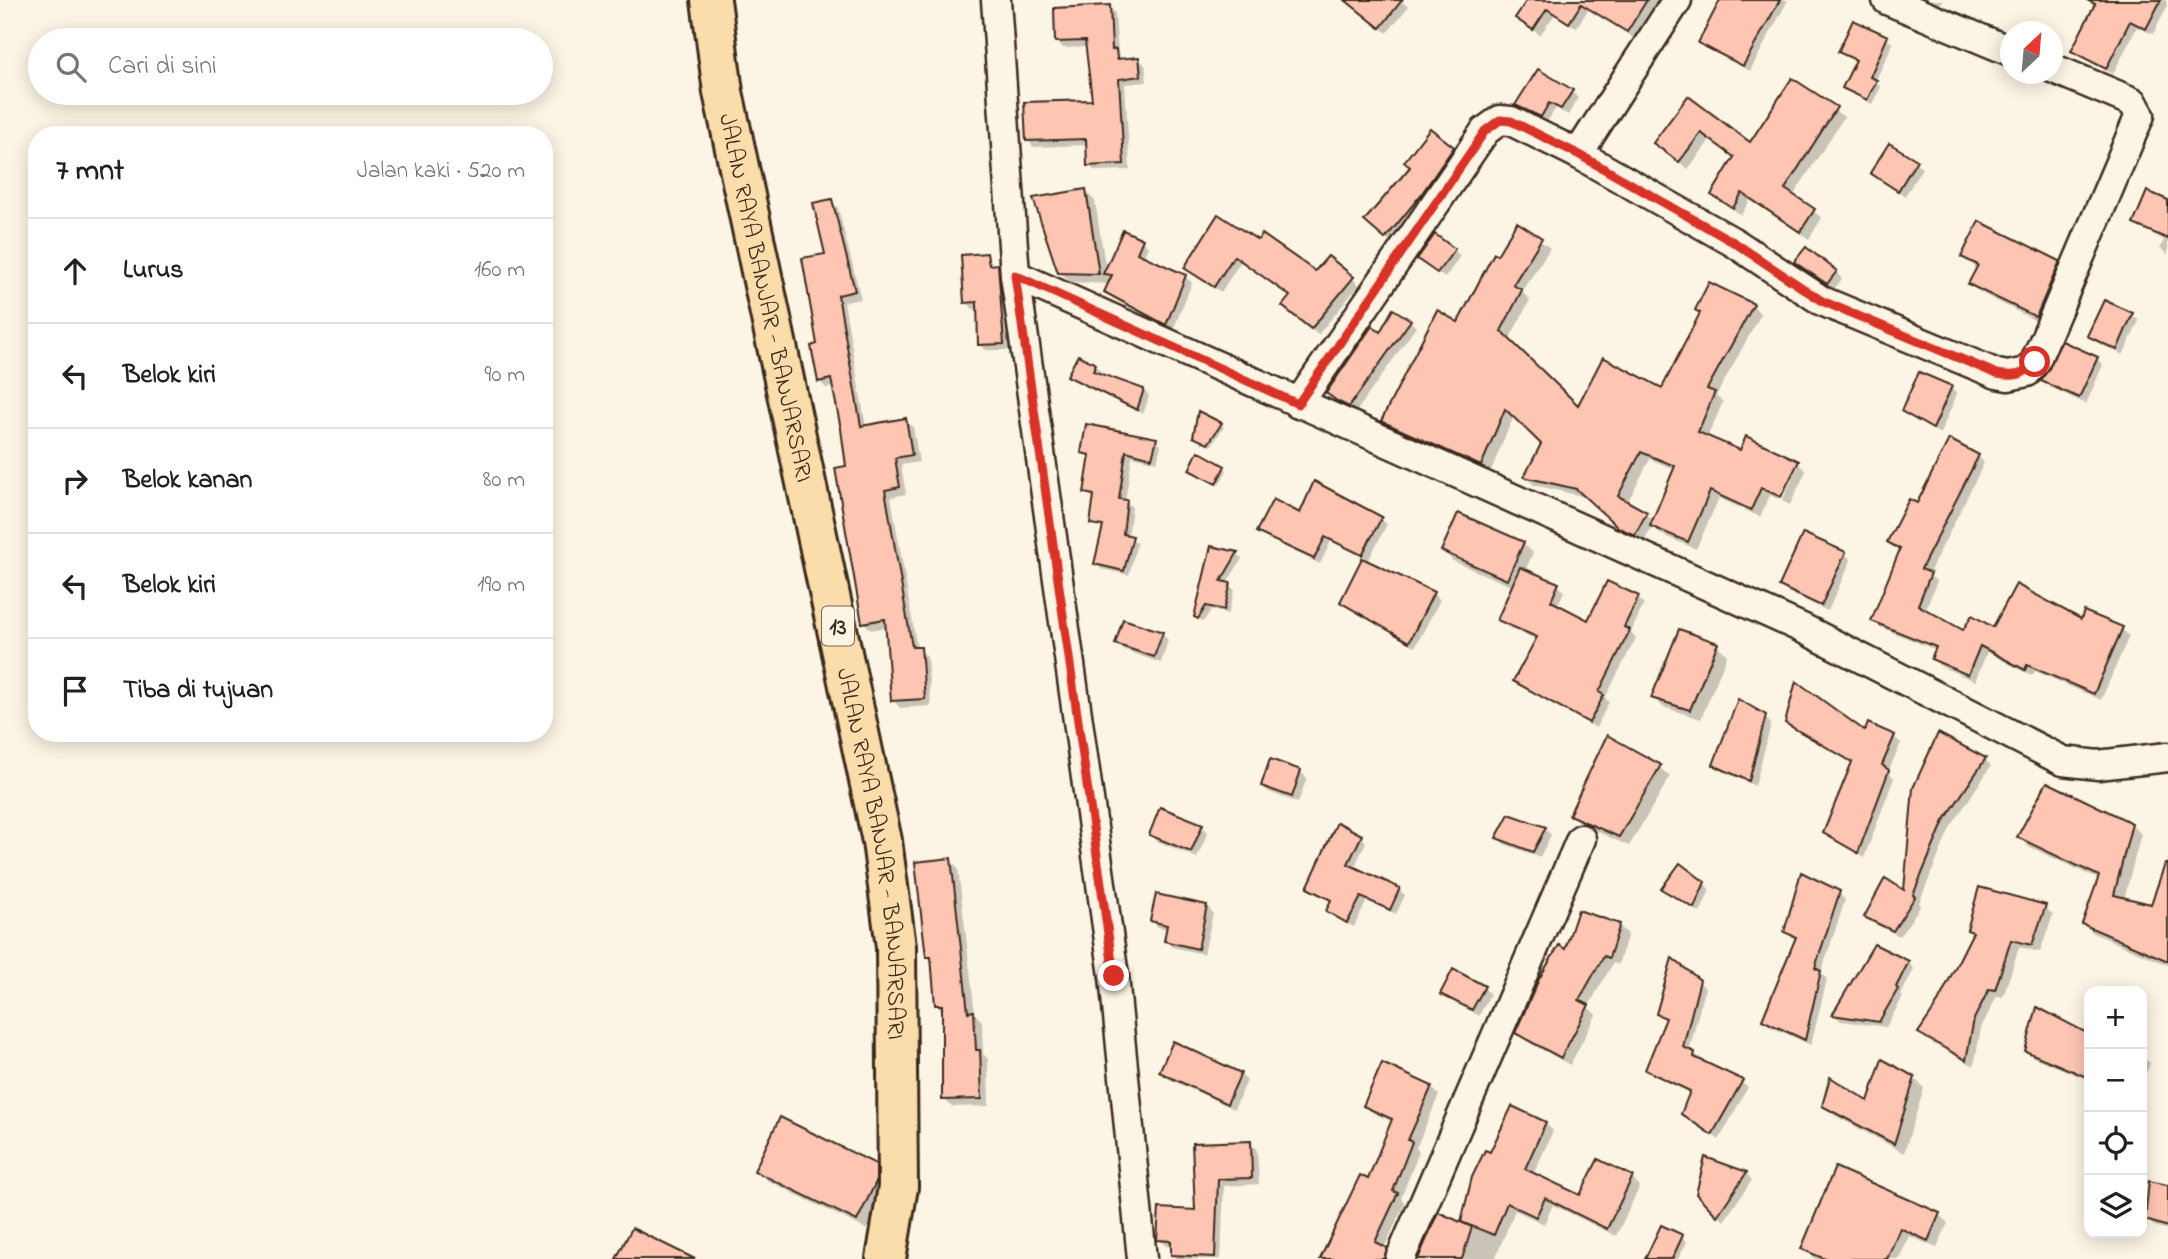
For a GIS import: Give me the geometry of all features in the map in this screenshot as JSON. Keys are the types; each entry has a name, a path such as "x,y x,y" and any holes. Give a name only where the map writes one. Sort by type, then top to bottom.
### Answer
{"highway":[{"name":"JALAN RAYA BANJAR - BANJARSARI","path":"711,0 723,92 852,690 884,855 896,947 898,1187 886,1259"}],"street":[{"path":"996,0 1015,275 1114,976 1142,1259"},
{"path":"1578,154 1677,0"},
{"path":"1887,0 2000,46"},
{"path":"1298,404 1491,124 1500,120 1511,121 1578,154 1735,243 1822,301 1997,374 2019,375 2027,372 2035,362 2140,115 2133,102 2063,72"},
{"path":"1015,275 1298,404 1553,514 1802,628 2063,761 2098,765 2168,757"},
{"path":"1400,1259 1581,839"}],"building":[{"path":"1345,0 1402,0 1380,28"},
{"path":"1527,0 1647,0 1627,32 1581,4 1569,23 1547,9 1533,30 1515,18"},
{"path":"1720,0 1780,0 1743,66 1698,43"},
{"path":"2087,0 2161,0 2146,29 2130,21 2106,69 2071,51 2095,4"},
{"path":"1110,5 1112,50 1116,49 1117,59 1139,57 1141,76 1119,79 1124,164 1087,166 1086,139 1026,141 1024,102 1092,100 1085,41 1055,42 1054,8"},
{"path":"1853,20 1888,36 1870,77 1877,80 1867,100 1842,88 1856,60 1838,52"},
{"path":"1538,69 1573,90 1561,109 1549,103 1541,117 1515,105"},
{"path":"1792,78 1837,107 1785,189 1815,209 1800,232 1742,193 1733,208 1711,195 1734,157 1701,133 1679,162 1653,143 1688,96 1750,142"},
{"path":"1430,128 1454,147 1420,196 1385,239 1364,221 1410,167 1404,162"},
{"path":"1889,143 1917,160 1898,191 1870,173"},
{"path":"1086,189 1099,274 1058,273 1033,198"},
{"path":"2147,191 2168,200 2168,239 2133,224"},
{"path":"832,199 855,291 838,295 861,426 906,418 912,455 895,458 900,487 885,490 912,647 921,647 925,699 891,701 885,619 862,623 835,468 846,466 841,429 831,379 818,382 811,346 817,344 802,258 825,254 813,203"},
{"path":"1218,214 1258,240 1262,234 1315,271 1328,256 1354,277 1311,329 1282,306 1290,296 1234,256 1214,287 1184,268"},
{"path":"1979,221 2060,261 2036,317 1968,284 1978,265 1961,257"},
{"path":"1517,222 1542,238 1513,285 1522,290 1501,331 1578,405 1603,357 1662,388 1700,313 1695,310 1709,282 1754,304 1707,389 1715,392 1698,432 1740,450 1746,436 1799,461 1781,497 1761,488 1751,510 1710,491 1688,542 1650,526 1675,466 1641,452 1618,496 1647,512 1635,535 1619,528 1576,489 1524,477 1541,444 1505,409 1481,466 1381,421 1437,310 1458,322 1494,253 1497,255"},
{"path":"1123,230 1143,239 1137,253 1186,275 1166,325 1104,292 1112,275 1103,274"},
{"path":"1435,234 1455,249 1437,273 1417,259"},
{"path":"1806,247 1837,271 1827,284 1794,262"},
{"path":"987,253 989,265 998,264 1004,344 978,345 977,302 964,303 961,255"},
{"path":"2104,300 2133,313 2117,350 2087,336"},
{"path":"1393,309 1411,320 1349,407 1337,401 1326,393 1372,326 1380,332"},
{"path":"2062,341 2098,357 2079,398 2041,381"},
{"path":"1078,355 1096,364 1093,371 1144,389 1137,410 1067,376"},
{"path":"1919,372 1952,386 1933,429 1901,411"},
{"path":"1198,411 1222,423 1208,444 1193,437"},
{"path":"1086,424 1157,438 1152,458 1126,451 1119,499 1127,500 1123,534 1133,536 1124,571 1094,564 1103,526 1090,524 1094,495 1084,493 1090,455 1081,453"},
{"path":"1949,439 1979,455 1921,569 1931,573 1918,605 1963,630 1972,615 1993,627 2016,584 2081,619 2084,611 2123,627 2094,694 2027,665 2025,670 1980,646 1968,675 1931,659 1936,647 1871,621 1900,549 1887,542 1909,499 1917,503"},
{"path":"1198,451 1225,466 1216,484 1189,470"},
{"path":"1314,481 1382,517 1362,555 1325,537 1314,559 1256,532 1273,499 1300,513"},
{"path":"1458,513 1524,542 1507,580 1441,551"},
{"path":"1803,533 1846,552 1821,606 1779,586"},
{"path":"1211,546 1238,552 1221,581 1231,583 1224,610 1206,606 1198,619 1194,617"},
{"path":"1362,558 1434,592 1409,642 1340,602"},
{"path":"1520,567 1559,583 1551,601 1588,620 1607,581 1639,596 1624,627 1630,630 1599,692 1604,695 1589,723 1513,681 1537,637 1497,620"},
{"path":"1123,619 1163,632 1154,657 1115,644"},
{"path":"1679,629 1718,643 1690,710 1651,698"},
{"path":"1796,681 1865,731 1868,723 1895,735 1882,765 1889,770 1858,853 1823,833 1852,762 1785,723"},
{"path":"1738,699 1766,715 1749,781 1713,765"},
{"path":"1938,733 1986,758 1944,821 1913,895 1915,897 1893,931 1864,917 1885,878 1904,890 1913,788"},
{"path":"1607,735 1661,765 1619,837 1569,815"},
{"path":"1270,759 1301,770 1292,797 1261,786"},
{"path":"2047,782 2132,823 2114,895 2151,904 2165,864 2168,864 2168,961 2082,924 2099,876 2017,837"},
{"path":"1160,807 1203,824 1191,852 1149,835"},
{"path":"1509,814 1546,827 1533,852 1496,838"},
{"path":"1337,822 1362,835 1348,864 1400,888 1390,910 1361,897 1347,923 1326,911 1331,900 1307,888"},
{"path":"951,858 968,1012 974,1011 976,1050 980,1050 982,1099 942,1100 942,1005 935,1005 931,957 926,957 915,862"},
{"path":"1680,863 1705,882 1694,908 1661,889"},
{"path":"1801,872 1840,891 1815,968 1821,971 1805,1040 1762,1020 1796,937 1784,932"},
{"path":"1979,887 2046,905 2032,945 2011,940 1995,990 1989,989 1974,1019 1966,1060 1918,1033 1936,1006 1973,932 1967,930"},
{"path":"1156,894 1207,905 1198,949 1164,941 1167,925 1150,921"},
{"path":"1578,910 1620,924 1609,958 1604,956 1579,1000 1589,1005 1561,1058 1515,1033 1539,979 1559,945 1565,949"},
{"path":"1874,944 1909,961 1896,987 1898,989 1879,1022 1832,1015"},
{"path":"1672,958 1700,980 1683,1047 1695,1052 1694,1057 1743,1080 1712,1135 1681,1114 1690,1091 1645,1070 1666,1018 1656,1014"},
{"path":"1453,969 1485,986 1472,1010 1440,994"},
{"path":"2037,1007 2084,1031 2084,1076 2025,1051"},
{"path":"1173,1041 1241,1073 1227,1104 1159,1072"},
{"path":"1882,1059 1915,1077 1894,1144 1822,1106 1830,1077 1868,1101"},
{"path":"1382,1063 1432,1086 1408,1140 1412,1142 1393,1191 1398,1193 1375,1242 1387,1248 1384,1259 1320,1259 1360,1175 1368,1179 1392,1119 1363,1106"},
{"path":"1512,1106 1546,1122 1525,1169 1580,1195 1598,1159 1633,1176 1607,1229 1545,1198 1536,1217 1507,1203 1494,1235 1461,1222 1472,1177 1485,1150 1490,1152"},
{"path":"780,1117 876,1164 876,1182 857,1221 754,1171"},
{"path":"1251,1141 1252,1178 1218,1179 1215,1257 1171,1255 1171,1241 1157,1240 1159,1208 1195,1210 1192,1143"},
{"path":"1705,1157 1747,1172 1717,1216 1696,1194"},
{"path":"1835,1167 1940,1213 1928,1241 1900,1228 1887,1259 1825,1259 1801,1249"},
{"path":"2149,1181 2168,1185 2168,1227 2147,1221"},
{"path":"1438,1212 1472,1227 1462,1259 1418,1259"},
{"path":"1661,1225 1683,1235 1672,1259 1645,1259"},
{"path":"632,1228 695,1259 616,1259"}],"route":[{"path":"1114,976 1015,275 1298,404 1485,131 1500,120 1511,121 1578,154 1637,190 1735,243 1822,301 1997,374 2019,375 2027,372 2035,362"}]}
